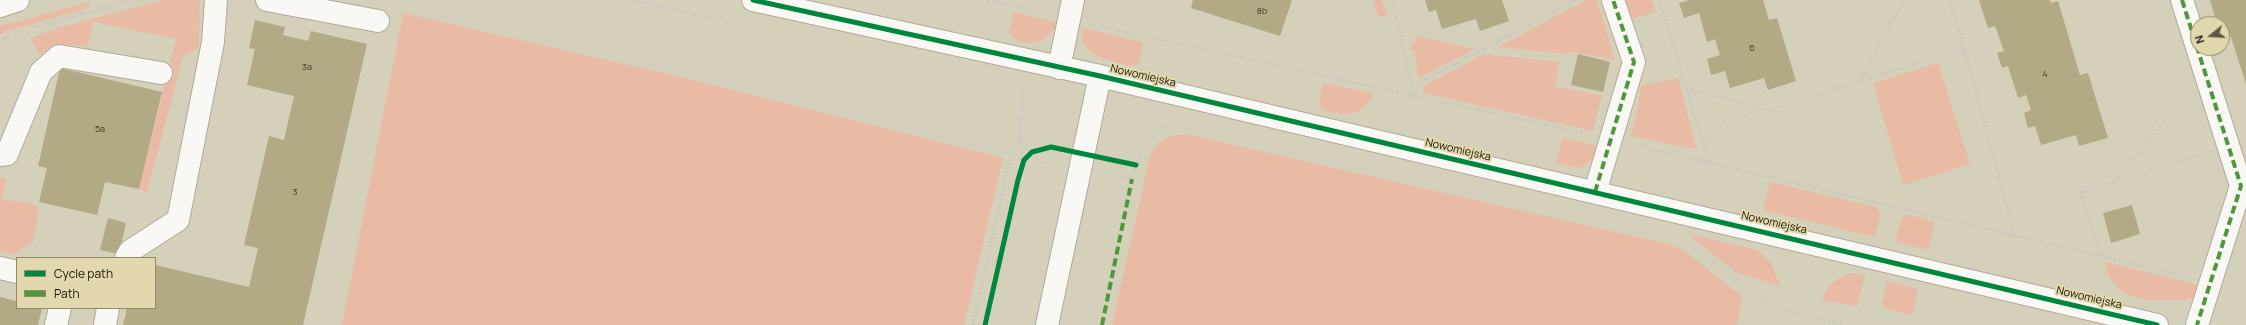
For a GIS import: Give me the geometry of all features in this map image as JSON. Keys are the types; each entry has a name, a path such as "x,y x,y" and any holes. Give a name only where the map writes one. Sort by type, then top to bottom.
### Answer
{"street":[{"path":"0,6 18,0"},
{"path":"127,257 130,251 178,220 213,42 216,0"},
{"path":"267,0 378,22"},
{"name":"Nowomiejska","path":"753,0 1100,76 2157,325"},
{"path":"1059,68 1073,0"},
{"path":"1595,192 1634,62 1613,0"},
{"path":"2182,0 2241,186 2197,325"},
{"path":"0,155 7,154 41,72 58,56 161,72"},
{"path":"1047,325 1083,162 1100,76"},
{"path":"0,268 16,272"},
{"path":"56,325 60,309"},
{"path":"105,325 108,309"}],"path":[{"path":"28,29 132,0"},
{"path":"632,0 741,25"},
{"path":"1392,0 1415,96 1421,82 1576,0"},
{"path":"1659,0 1709,163"},
{"path":"1860,81 1904,0"},
{"path":"1949,0 1964,48 2015,236"},
{"path":"0,41 14,35"},
{"path":"1686,88 1769,110 1964,48"},
{"path":"2115,181 2205,70"},
{"path":"974,325 1010,158 1020,140 1023,90 1016,88"},
{"path":"1703,143 1758,108"},
{"path":"1083,162 1132,179 1136,165 1147,143 1171,124 1178,125"},
{"path":"1020,140 1030,154 1040,162 1083,162 1136,165"},
{"path":"2100,256 2080,193 2228,145"},
{"path":"1030,154 1038,150"},
{"path":"1691,246 1771,306 1842,325"}],"shaded area":[{"path":"164,0 200,0 199,48 183,56 147,193 139,189 176,39 93,22 88,46 54,44 40,55 30,38 61,27"},
{"path":"1373,0 1382,0 1387,15 1379,18"},
{"path":"1587,0 1597,0 1615,60 1570,51 1567,54 1498,47"},
{"path":"1626,0 1652,0 1655,12 1632,19"},
{"path":"89,2 89,8 7,31 0,35 0,26"},
{"path":"1014,12 1059,23 1049,35 1043,39 1029,43 1022,42 1015,39 1009,33"},
{"path":"403,13 685,78 1003,158 964,325 342,325"},
{"path":"1082,28 1143,42 1139,64 1134,66 1126,65 1104,59 1092,53 1083,43"},
{"path":"1417,36 1475,49 1419,78 1416,68 1418,65 1414,52 1410,49"},
{"path":"1484,54 1559,62 1555,86 1602,96 1593,131 1424,93 1423,86"},
{"path":"1938,63 1970,164 1903,185 1873,83"},
{"path":"1678,78 1696,147 1693,149 1631,136 1642,85"},
{"path":"1323,83 1374,94 1369,102 1358,111 1346,114 1331,112 1323,110 1319,104"},
{"path":"1186,134 1668,244 1682,249 1743,297 1737,325 1112,325 1149,160 1155,148 1162,140 1172,136"},
{"path":"1562,138 1599,146 1594,159 1580,168 1556,163"},
{"path":"0,177 6,178 2,199 31,203 39,209 33,242 13,254 0,251"},
{"path":"1770,182 1875,207 1878,209 1880,214 1875,237 1763,210"},
{"path":"1906,214 1935,222 1928,250 1896,242 1901,219"},
{"path":"1692,235 1757,250 1771,263 1780,286 1735,272 1694,239"},
{"path":"2105,262 2198,285 2196,295 2191,299 2183,300 2154,300 2136,298 2127,294 2113,282 2107,273"},
{"path":"1853,273 1865,276 1857,306 1822,300 1830,285 1838,278"},
{"path":"1887,281 1918,289 1912,315 1888,309 1882,305"}],"building":[{"path":"1193,0 1292,0 1280,36 1191,8"},
{"path":"1425,0 1502,0 1509,21 1480,31 1476,19 1442,29 1436,10 1429,12"},
{"path":"1689,0 1763,0 1769,20 1777,18 1796,81 1768,90 1764,78 1730,88 1725,71 1711,75 1707,59 1720,55 1715,39 1707,42 1699,13 1684,18 1679,3"},
{"path":"1979,0 2050,0 2051,3 2058,1 2080,75 2088,73 2108,138 2079,146 2076,135 2041,145 2035,126 2028,128 2024,113 2031,110 2026,95 2018,98 2008,66 2002,68 1997,53 2004,51 1995,26 1988,28"},
{"path":"2210,0 2246,0 2246,84 2230,34 2230,16 2215,16"},
{"path":"255,20 285,27 283,35 308,41 311,31 367,44 303,325 123,325 127,309 156,309 156,265 249,287 258,248 244,245 269,136 284,140 294,96 247,85 255,49 249,48"},
{"path":"1578,54 1610,62 1603,92 1571,85"},
{"path":"60,68 162,92 139,189 105,182 97,215 39,202 47,168 38,166"},
{"path":"2132,205 2140,234 2111,243 2103,213"},
{"path":"108,218 126,223 119,254 100,250"},
{"path":"0,297 16,301 16,309 42,309 38,325 0,325"}],"marked path":[{"path":"1595,192 1634,62 1613,0"},
{"path":"2182,0 2241,186 2197,325"},
{"path":"1102,325 1132,179"}],"cycle path":[{"path":"753,0 1100,76 2157,325"},
{"path":"985,325 1018,180 1024,160 1032,152 1051,147 1136,165"}]}
